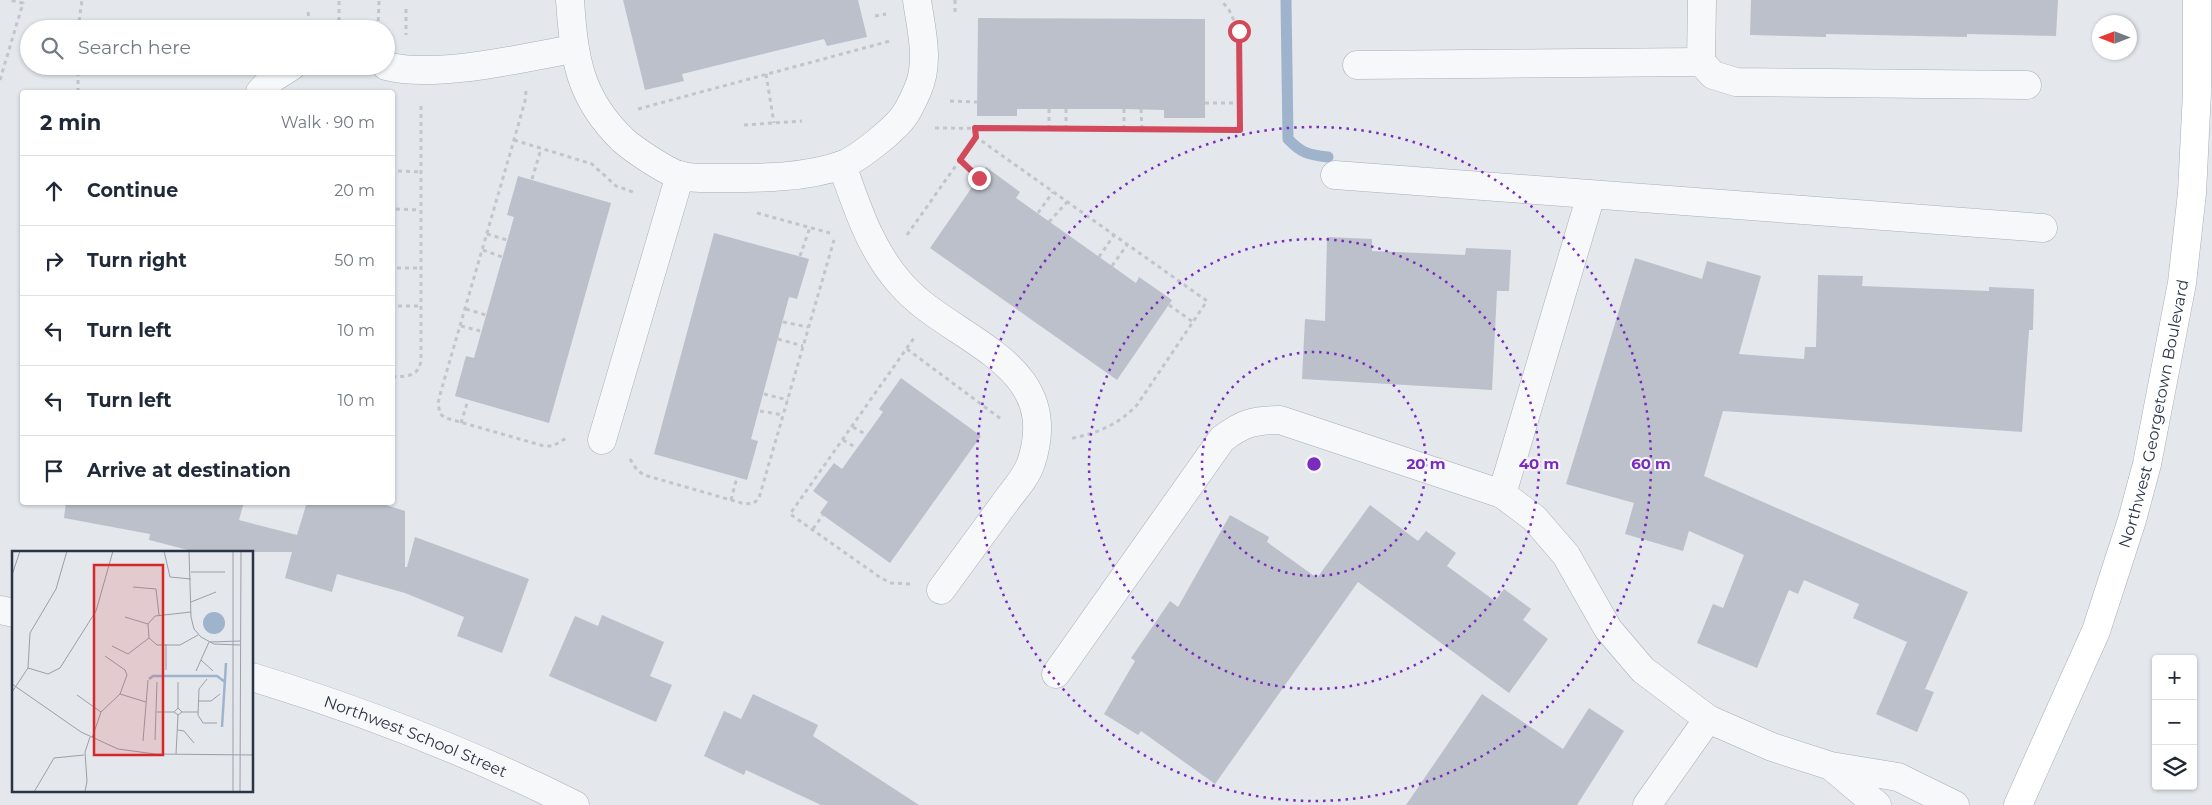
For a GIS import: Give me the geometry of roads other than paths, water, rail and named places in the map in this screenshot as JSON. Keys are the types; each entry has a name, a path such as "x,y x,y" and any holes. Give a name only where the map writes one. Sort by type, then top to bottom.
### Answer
{"street":[{"path":"570,0 574,49 587,91 608,124 624,141 680,176 745,178 801,174 842,165 858,157 904,117 919,88 924,65 917,0"},
{"path":"1701,62 1702,0"},
{"name":"Northwest Georgetown Boulevard","path":"2018,805 2096,631 2132,520 2147,464 2182,283 2192,193 2197,92 2197,0"},
{"path":"395,67 435,69 574,49"},
{"path":"1356,65 1701,62 1713,74 1736,82 2027,85"},
{"path":"262,90 278,75"},
{"path":"842,165 866,232 886,265 901,284 924,306 1006,362 1028,392 1034,408 1036,439 1030,465 941,590"},
{"path":"602,440 680,176"},
{"path":"1335,176 2043,228"},
{"path":"1502,494 1591,195"},
{"path":"1056,674 1222,439 1238,426 1258,420 1280,420 1502,494 1534,518 1566,555 1608,629 1643,670 1708,719 1772,747 1831,766 1898,777 1955,805"},
{"name":"Northwest School Street","path":"254,678 324,699 392,724 527,781 575,805"},
{"path":"1647,805 1708,719"},
{"path":"1831,766 1877,805"}],"waterway":[{"path":"1286,0 1288,139 1306,153 1328,157"}]}
